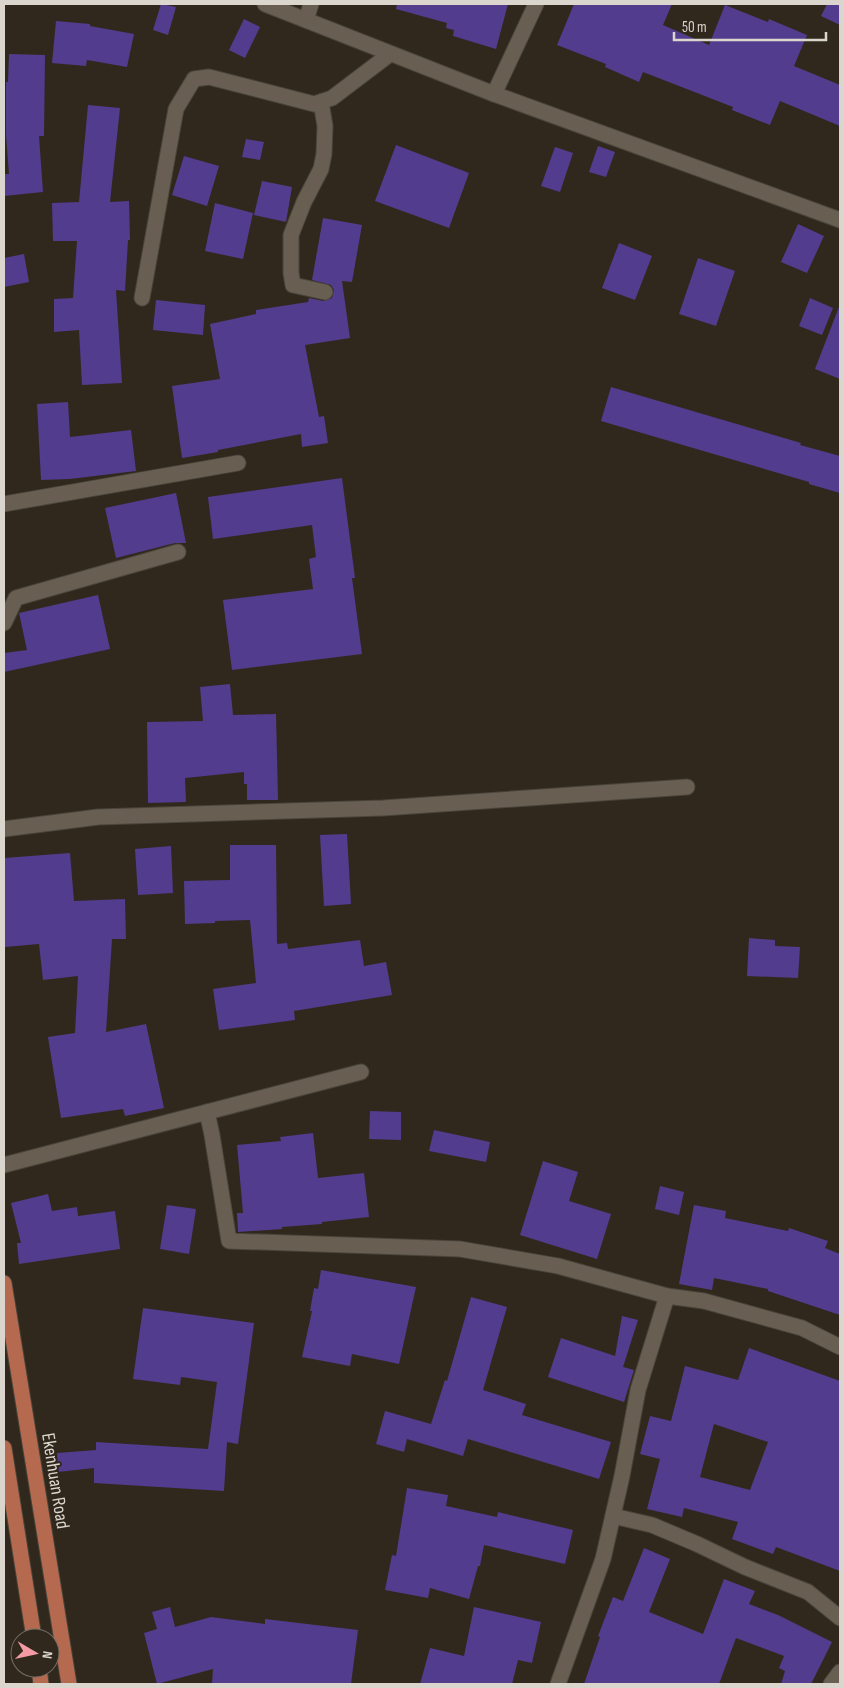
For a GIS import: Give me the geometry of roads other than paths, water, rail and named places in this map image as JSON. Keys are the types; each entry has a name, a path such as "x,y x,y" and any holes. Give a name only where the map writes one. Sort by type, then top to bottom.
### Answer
{"main road":[{"name":"Ekenhuan Road","path":"4,1283 69,1684"},
{"path":"4,1448 32,1628"}],"street":[{"path":"265,4 494,94 840,220"},
{"path":"306,20 311,4"},
{"path":"494,94 536,4"},
{"path":"142,298 176,109 194,79 208,76 314,104 332,98 390,54"},
{"path":"321,102 325,126 321,170 304,202 291,235 291,273 293,285 325,292"},
{"path":"4,504 238,463"},
{"path":"4,623 16,598 178,552"},
{"path":"4,829 98,817 383,808 687,787"},
{"path":"4,1165 361,1072"},
{"path":"207,1112 228,1241 460,1249 558,1266 667,1296 704,1301 802,1328 840,1347"},
{"path":"558,1684 603,1559 638,1390 667,1296"},
{"path":"613,1516 652,1525 745,1567 808,1592 840,1618"},
{"path":"831,1684 840,1672"}]}
